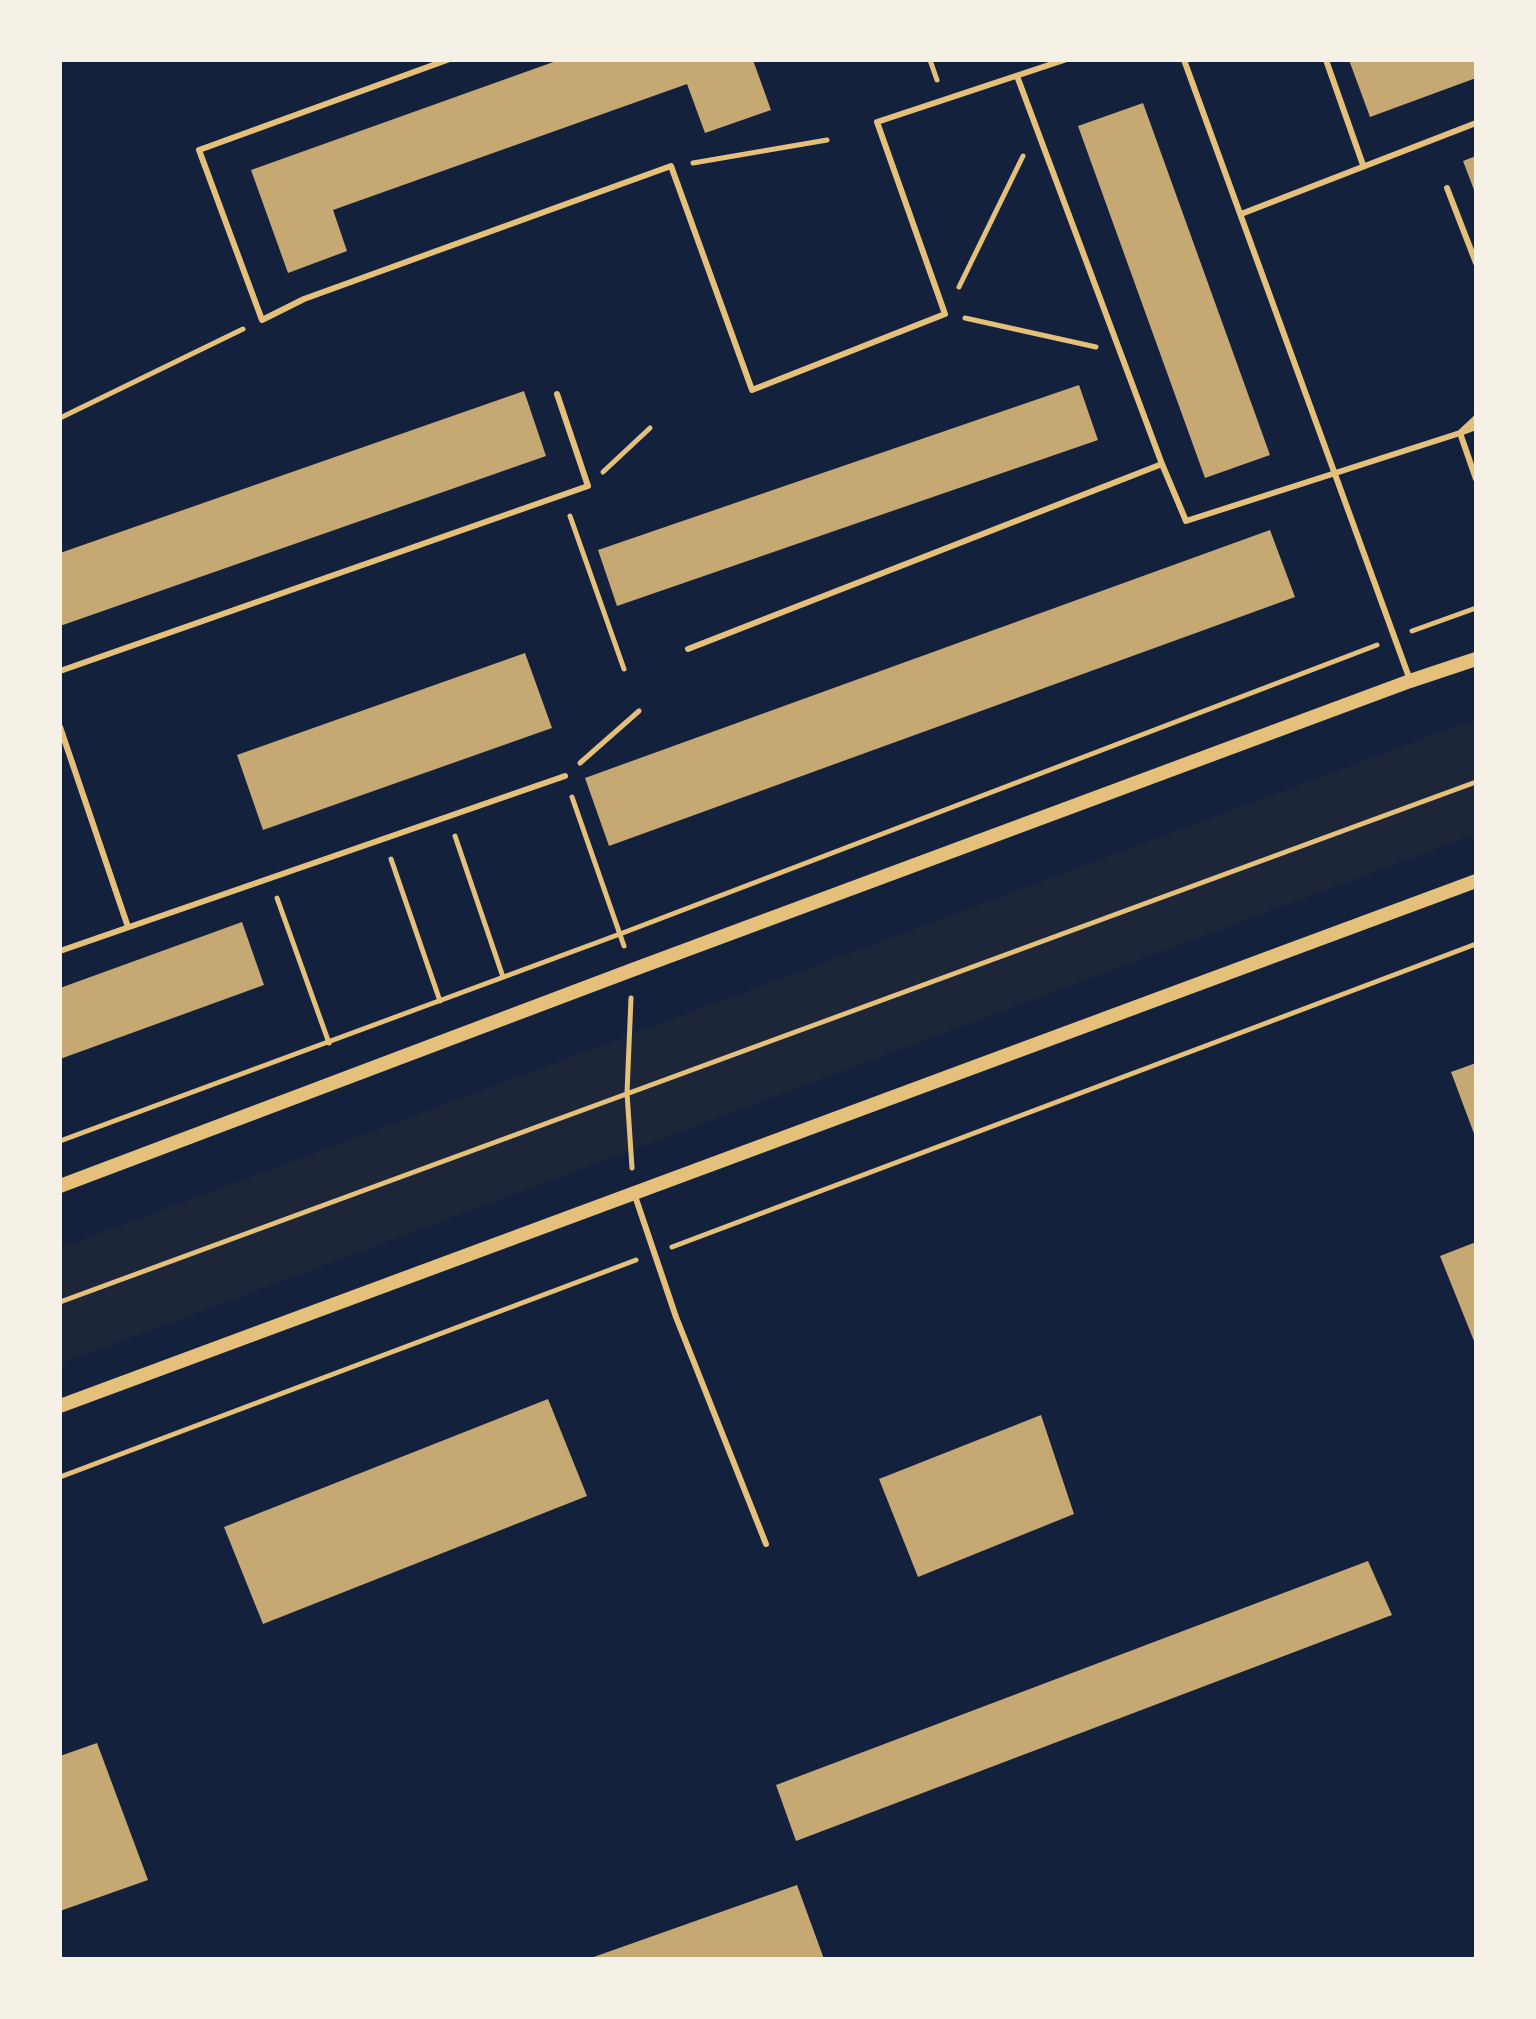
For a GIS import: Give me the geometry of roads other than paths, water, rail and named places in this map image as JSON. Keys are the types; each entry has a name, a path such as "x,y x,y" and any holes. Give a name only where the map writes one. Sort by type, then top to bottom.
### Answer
{"street":[{"path":"60,1186 632,970 1476,659"},
{"path":"60,1406 1476,881"}],"lane":[{"path":"447,60 199,150 262,320 304,299 671,166 752,390 945,314 877,122 1064,60"},
{"path":"1184,60 1410,681"},
{"path":"1326,60 1363,165"},
{"path":"1017,76 1186,521 1336,475 1476,427"},
{"path":"1241,214 1476,123"},
{"path":"1447,188 1476,263"},
{"path":"60,671 588,486 557,394"},
{"path":"1460,433 1476,418"},
{"path":"1460,433 1476,479"},
{"path":"688,649 1162,464"},
{"path":"60,727 128,927"},
{"path":"60,951 565,776"},
{"path":"634,1193 676,1317 766,1544"}]}
